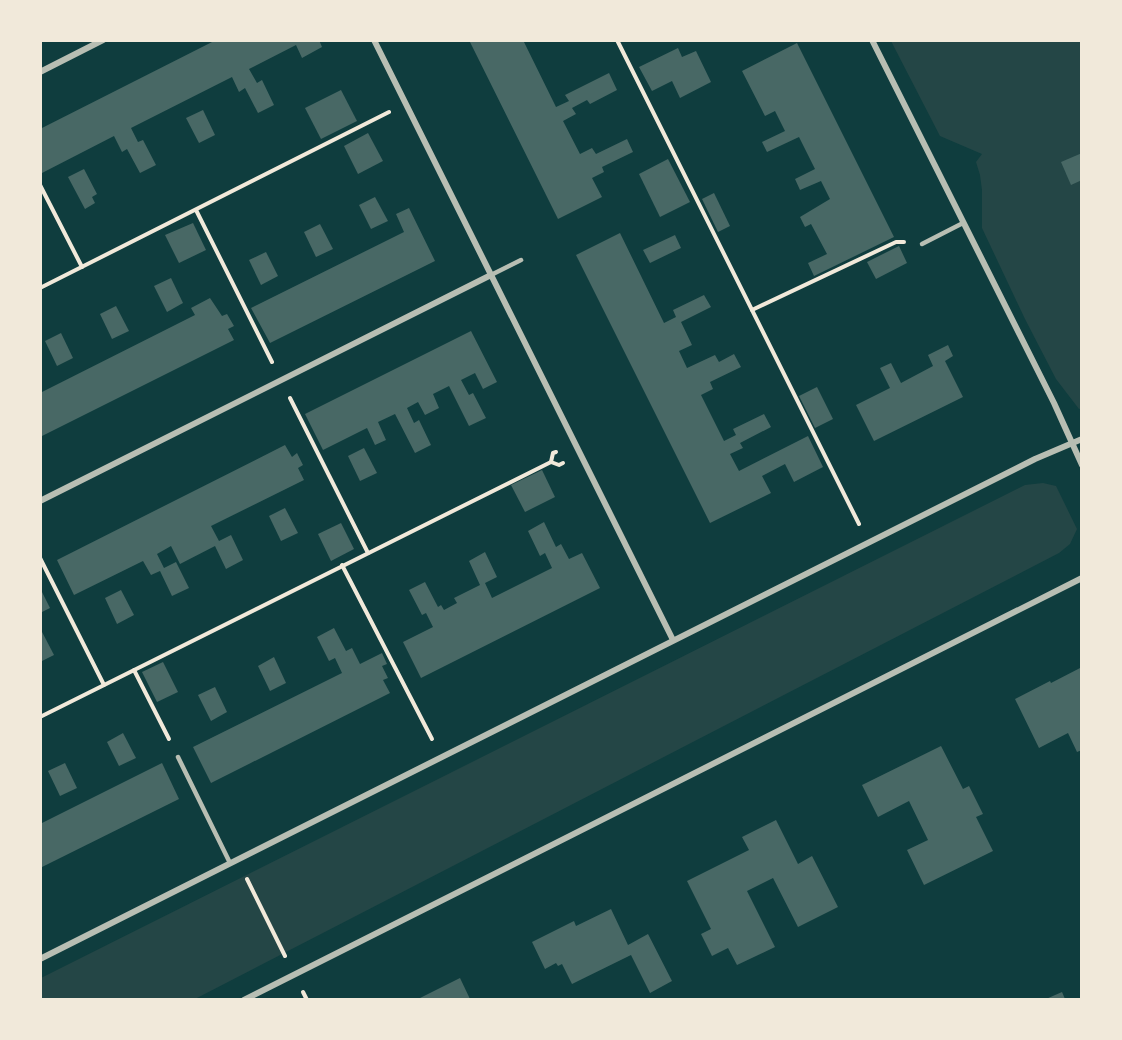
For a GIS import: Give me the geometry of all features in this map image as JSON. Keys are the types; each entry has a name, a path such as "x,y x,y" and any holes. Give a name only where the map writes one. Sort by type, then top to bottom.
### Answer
{"street":[{"path":"40,72 103,40"},
{"path":"374,40 673,640"},
{"path":"872,40 1082,465"},
{"path":"40,501 491,275"},
{"path":"40,959 1035,459 1082,439"},
{"path":"244,999 1082,578"}],"lane":[{"path":"922,244 963,223"},
{"path":"491,275 521,260"},
{"path":"178,757 230,863"}],"path":[{"path":"616,40 861,528"},
{"path":"40,288 393,110"},
{"path":"40,185 82,268"},
{"path":"196,210 268,354"},
{"path":"752,310 896,242"},
{"path":"296,409 368,552"},
{"path":"551,462 553,453"},
{"path":"40,717 551,462 559,465"},
{"path":"40,558 104,685"},
{"path":"342,566 435,743"},
{"path":"134,670 178,757"},
{"path":"244,874 288,962"}],"shaded area":[{"path":"891,41 1081,41 1082,408 1079,409 1056,379 982,228 982,190 976,162 982,154 940,136"},
{"path":"1043,483 1056,486 1077,529 1070,544 1059,553 195,999 41,1000 41,978 1025,485"}],"building":[{"path":"216,40 319,40 322,47 302,58 296,45 249,69 257,83 262,80 274,105 258,113 245,88 239,92 232,77 131,128 138,142 143,140 156,165 140,173 127,149 122,152 114,136 42,173 40,129"},
{"path":"469,40 523,40 556,107 569,101 565,95 609,73 617,90 590,104 587,100 572,108 576,114 563,121 580,154 592,148 596,154 627,139 633,152 602,167 604,172 592,178 602,197 558,219"},
{"path":"797,43 894,237 814,276 808,263 827,254 811,224 805,227 800,217 830,199 821,181 800,190 795,179 815,169 799,137 767,152 762,142 785,131 775,111 765,116 742,71"},
{"path":"678,48 682,57 696,51 711,82 680,98 672,81 652,91 639,67"},
{"path":"341,90 357,121 321,139 305,108"},
{"path":"203,110 215,135 199,143 186,118"},
{"path":"368,133 383,161 358,174 344,146"},
{"path":"1082,153 1082,180 1071,185 1061,162"},
{"path":"668,159 690,202 660,217 639,174"},
{"path":"84,169 97,194 92,197 95,203 85,209 68,177"},
{"path":"714,193 730,226 718,232 702,199"},
{"path":"375,197 388,221 371,229 359,205"},
{"path":"409,208 435,261 270,343 251,308 404,232 396,214"},
{"path":"193,223 206,250 179,263 165,235"},
{"path":"320,224 333,249 316,257 304,232"},
{"path":"620,233 664,323 676,317 673,310 704,295 711,307 681,322 692,345 679,351 687,368 715,355 719,362 734,354 741,367 710,382 713,389 701,395 724,441 736,435 733,429 764,414 771,427 740,443 743,448 730,454 739,471 808,436 823,467 794,482 785,464 762,476 771,493 710,523 576,255"},
{"path":"675,235 681,248 650,263 643,250"},
{"path":"899,246 907,263 876,279 867,262"},
{"path":"266,252 278,276 261,285 249,260"},
{"path":"171,278 183,303 167,312 154,286"},
{"path":"210,298 222,316 227,314 234,326 228,329 234,340 40,437 40,393 195,315 191,308"},
{"path":"116,306 129,331 112,339 100,314"},
{"path":"471,331 497,382 483,389 475,373 461,380 469,395 473,393 486,418 469,426 449,386 433,394 439,408 425,415 418,402 407,408 414,423 419,420 431,445 415,453 395,414 378,422 386,440 375,445 367,428 323,450 305,414"},
{"path":"61,333 73,358 57,366 45,341"},
{"path":"948,345 953,356 945,361 963,397 874,441 856,405 890,388 880,368 891,363 901,383 933,366 928,355"},
{"path":"817,387 833,419 815,428 799,396"},
{"path":"285,445 292,457 297,453 303,465 298,468 304,480 211,526 219,541 231,535 243,560 226,569 215,546 180,564 171,546 157,554 164,568 176,562 189,588 172,596 160,571 151,575 143,561 74,595 57,560"},
{"path":"364,448 377,473 360,481 348,456"},
{"path":"542,470 555,497 525,512 511,485"},
{"path":"285,508 298,533 281,541 269,516"},
{"path":"544,522 556,547 561,544 569,559 582,553 600,588 421,678 403,642 433,627 426,613 422,615 409,590 425,582 438,607 441,605 444,610 457,603 454,598 480,585 469,561 485,552 497,577 485,583 492,598 552,568 545,553 540,556 528,531"},
{"path":"341,523 354,549 331,561 318,534"},
{"path":"40,588 50,608 40,613"},
{"path":"121,590 134,615 117,624 105,598"},
{"path":"40,628 54,655 40,662"},
{"path":"334,628 346,651 352,648 360,664 382,653 387,664 382,666 388,678 383,680 390,693 211,783 193,747 342,673 335,658 329,661 317,637"},
{"path":"274,657 286,683 270,691 258,666"},
{"path":"163,662 178,692 157,702 142,672"},
{"path":"1082,667 1082,750 1077,752 1068,733 1039,748 1015,699"},
{"path":"215,687 227,712 211,721 198,695"},
{"path":"123,733 136,758 119,766 107,742"},
{"path":"941,746 963,789 969,786 983,814 976,817 993,851 924,885 907,850 928,840 909,801 878,817 862,785"},
{"path":"65,763 77,788 60,796 48,771"},
{"path":"162,763 179,799 40,868 40,824"},
{"path":"776,820 798,864 812,856 838,907 798,927 773,878 747,891 775,947 737,965 728,948 712,956 701,934 711,929 687,881 749,850 742,837"},
{"path":"611,909 628,945 648,934 672,981 650,993 631,955 572,984 562,964 558,966 556,963 545,969 532,942 574,921 576,926"},
{"path":"460,978 470,999 418,999"},
{"path":"1062,992 1065,999 1046,999"}]}
